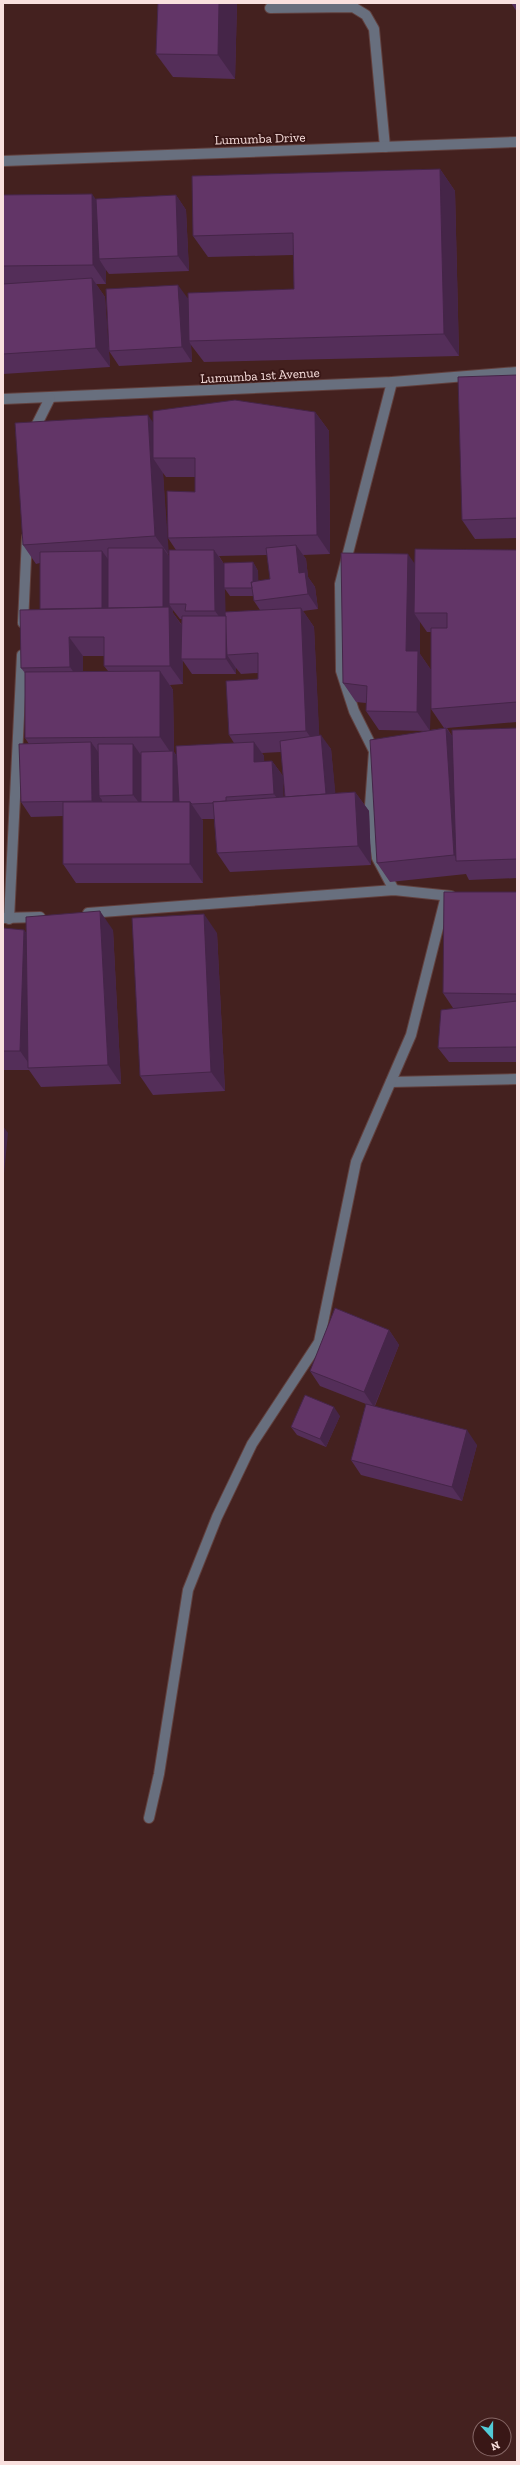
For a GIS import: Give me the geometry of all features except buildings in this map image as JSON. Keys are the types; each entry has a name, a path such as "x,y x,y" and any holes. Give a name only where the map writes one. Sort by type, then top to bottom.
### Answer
{"street":[{"path":"270,8 353,7 366,15 374,29 385,147"},
{"name":"Lumumba Drive","path":"3,161 517,142"},
{"name":"Lumumba 1st Avenue","path":"3,399 392,382 517,372"},
{"path":"392,382 340,584 341,671 354,711 375,742 370,806 377,858 394,890"},
{"path":"26,446 50,398"},
{"path":"27,528 23,639 6,919 48,916"},
{"path":"80,914 394,890 446,896 459,895"},
{"path":"149,1818 157,1786 188,1590 217,1517 252,1444 319,1342 356,1162 411,1035 446,896"},
{"path":"391,1082 517,1079"}]}
